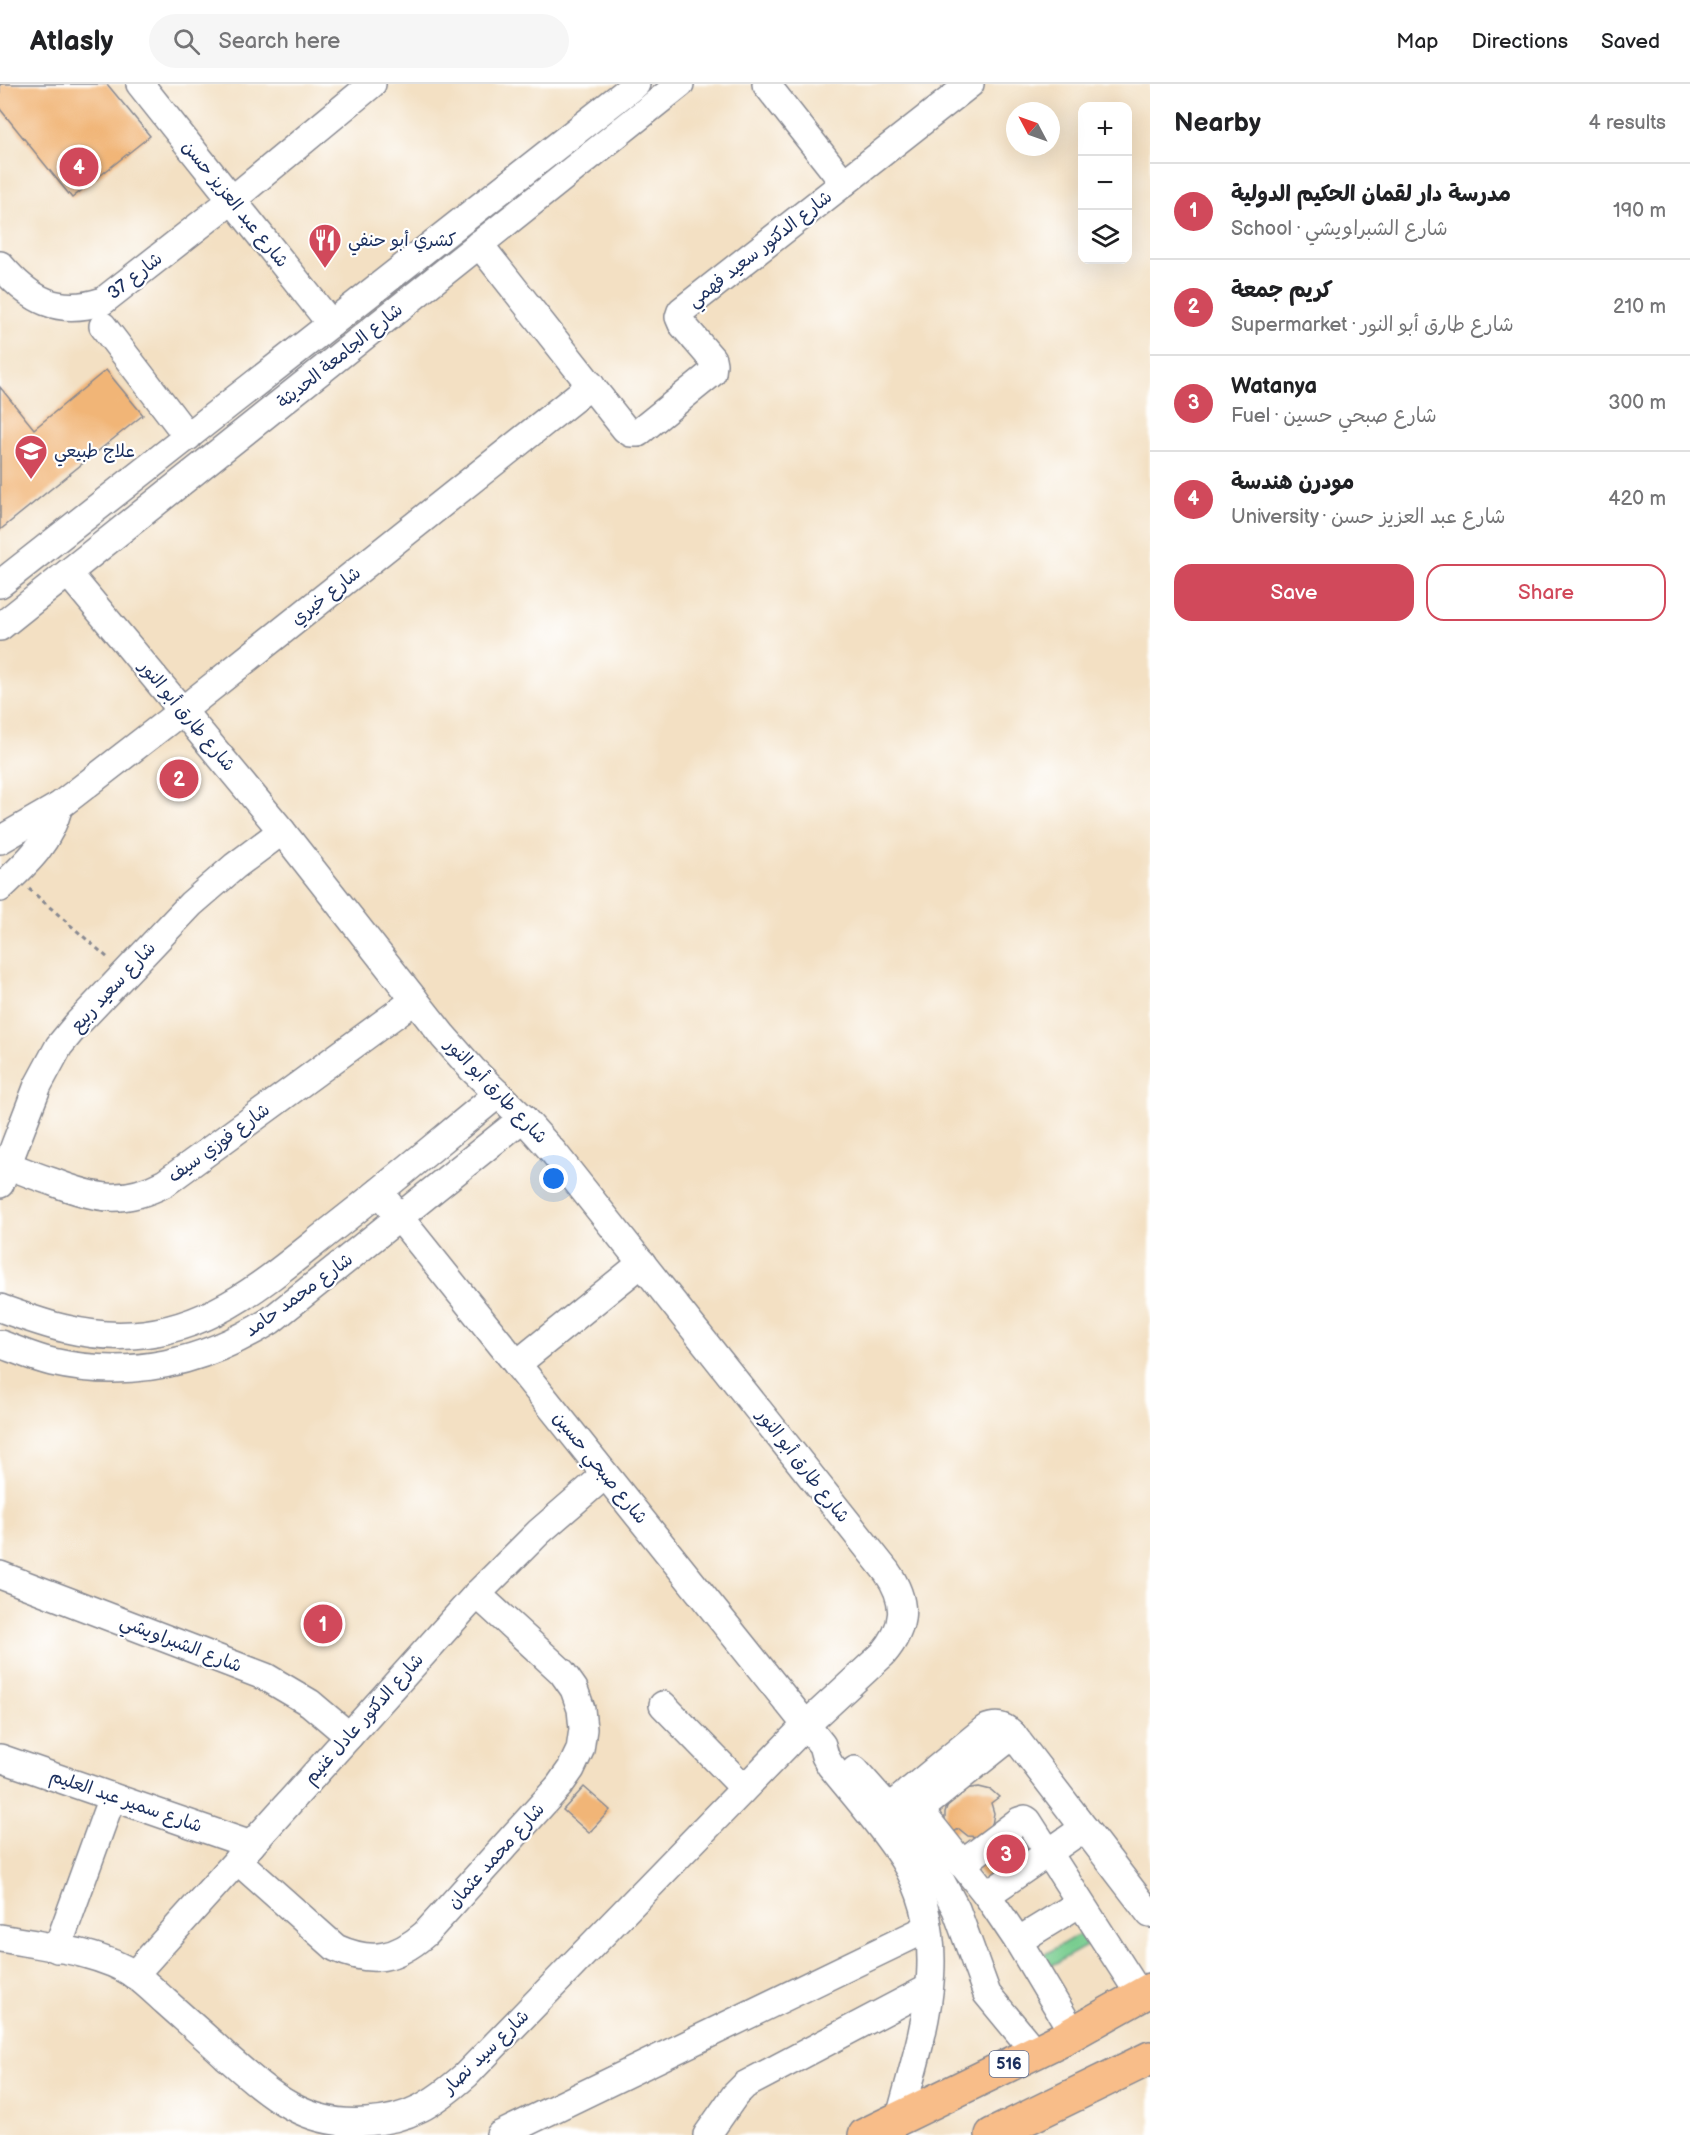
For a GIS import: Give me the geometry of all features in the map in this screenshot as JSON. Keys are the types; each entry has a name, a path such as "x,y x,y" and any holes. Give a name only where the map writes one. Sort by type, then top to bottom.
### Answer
{"highway":[{"name":"516","path":"865,2135 1073,2033 1145,1993"},
{"path":"992,2135 1036,2123 1150,2058"}],"street":[{"name":"شارع عبد العزيز حسن","path":"140,84 331,324"},
{"name":"شارع 37","path":"0,266 30,294 47,303 66,308 103,301 232,200 372,84"},
{"name":"شارع الجامعة الحديثة","path":"0,584 636,84"},
{"name":"شارع الجامعة الحديثة","path":"0,627 680,84"},
{"path":"766,84 844,183"},
{"name":"شارع الدكتور سعيد فهمي","path":"591,386 625,429 631,433 642,431 709,378 713,369 712,359 680,321 681,311 970,84"},
{"path":"513,181 530,204"},
{"path":"479,244 591,386"},
{"path":"103,326 188,437"},
{"name":"شارع خيري","path":"0,840 59,806 591,386"},
{"name":"شارع طارق أبو النور","path":"68,573 282,831 456,1052 523,1118 555,1154 896,1584 901,1599 902,1613 893,1643 814,1735"},
{"path":"7,882 37,852 47,838 59,806"},
{"name":"شارع سعيد ربيع","path":"2,1170 51,1058 78,1023 171,924 213,884 282,831"},
{"name":"شارع فوزي سيف","path":"2,1170 101,1198 117,1198 150,1191 175,1176 415,1000"},
{"name":"شارع محمد حامد","path":"0,1308 58,1328 83,1333 133,1335 183,1326 229,1306 250,1293 379,1192 498,1094"},
{"name":"شارع محمد حامد","path":"0,1344 49,1361 106,1370 164,1365 192,1359 228,1345 270,1321 523,1118"},
{"name":"شارع صبحي حسين","path":"379,1192 814,1735 830,1765 903,1860 923,1904 932,1960 925,2023 900,2117"},
{"path":"517,1364 642,1263"},
{"name":"شارع الدكتور عادل غنيم","path":"134,1975 477,1594 539,1532 605,1475"},
{"name":"شارع الشبراويشي","path":"0,1575 266,1677 310,1703 349,1736"},
{"name":"شارع محمد عثمان","path":"244,1853 336,1948 354,1956 374,1958 393,1955 410,1947 425,1934 559,1786 572,1769 580,1750 583,1729 581,1709 574,1689 562,1672 477,1594"},
{"path":"663,1705 744,1788"},
{"path":"1073,2033 1018,1941 987,1895 942,1839 905,1808 985,1729 991,1726 1004,1727 1150,1914"},
{"name":"شارع صبحي حسين","path":"814,1735 839,1752 905,1808 956,1909 987,1994 1035,2052"},
{"name":"شارع سيد نصار","path":"0,1938 105,1960 134,1975 263,2089 289,2107 319,2118 351,2124 383,2121 414,2112 442,2097 744,1788 814,1735"},
{"name":"شارع سمير عبد العليم","path":"0,1758 112,1797 244,1853"},
{"path":"57,1949 112,1797"},
{"path":"962,1864 1019,1821 1025,1819 1030,1822 1080,1903 1145,1993"},
{"path":"987,1895 1084,1828"},
{"path":"1018,1941 1080,1903"},
{"path":"500,2135 928,1928"},
{"path":"932,1960 968,1944"},
{"path":"707,2135 735,2095 745,2085 929,1988"}],"path":[{"path":"7,882 125,973"}],"green space":[{"path":"1081,1933 1088,1945 1047,1968 1040,1957"}],"building":[{"path":"0,84 107,84 150,136 72,198 0,109"},
{"name":"علاج طبيعي","path":"106,370 143,415 0,530 0,387 34,429"},
{"path":"584,1787 610,1810 589,1833 563,1810"},
{"path":"979,1787 991,1790 999,1797 991,1803 994,1813 992,1825 979,1837 968,1836 959,1829 950,1834 945,1821 948,1804 964,1789"},
{"path":"1020,1824 1034,1843 986,1880 972,1862"}],"place":[{"name":"مودرن هندسة","path":"79,167"},
{"name":"كشري أبو حنفي","path":"325,269"},
{"name":"علاج طبيعي","path":"31,480"},
{"name":"كريم جمعة","path":"179,779"},
{"name":"مدرسة دار لقمان الحكيم الدولية","path":"323,1624"},
{"name":"Watanya","path":"1006,1854"}]}
